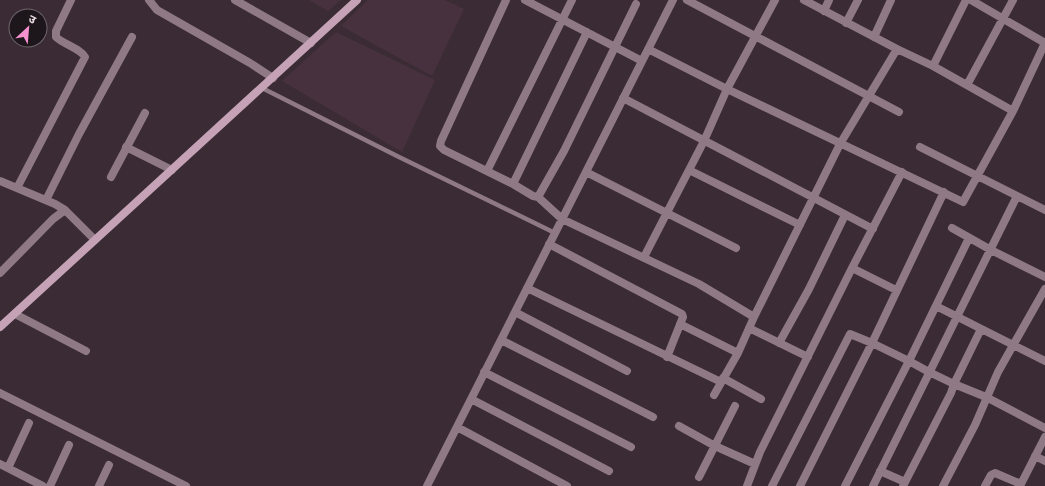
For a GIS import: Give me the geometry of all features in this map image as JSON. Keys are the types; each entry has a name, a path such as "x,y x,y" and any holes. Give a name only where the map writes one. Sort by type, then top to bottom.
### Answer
{"street":[{"path":"16,188 85,58 82,53 56,37 56,31 71,0"},
{"path":"149,0 157,10 250,63 272,78"},
{"path":"235,0 311,43"},
{"path":"0,327 358,0"},
{"path":"506,0 440,146 444,150 533,196 538,197 562,219 699,284 754,317"},
{"path":"525,0 642,61"},
{"path":"486,171 572,0"},
{"path":"427,486 673,0"},
{"path":"687,0 900,112"},
{"path":"644,257 704,141 728,89 775,0"},
{"path":"804,0 897,50 933,66 1013,111"},
{"path":"824,11 829,0"},
{"path":"846,23 858,0"},
{"path":"874,37 891,0"},
{"path":"933,66 966,0"},
{"path":"648,49 840,144 963,202 1013,111 1045,43 971,0"},
{"path":"967,85 1013,0"},
{"path":"538,197 564,151 636,4"},
{"path":"512,184 587,32"},
{"path":"46,200 98,97 132,37"},
{"path":"714,395 738,353 754,317 840,144 897,50"},
{"path":"623,98 873,229"},
{"path":"111,177 145,113"},
{"path":"126,147 172,170"},
{"path":"920,147 1045,210"},
{"path":"689,170 800,225"},
{"path":"586,172 736,248"},
{"path":"747,486 753,474 755,464 852,268 902,172"},
{"path":"0,181 46,200 65,210 95,240"},
{"path":"800,486 872,343 944,192"},
{"path":"873,486 1017,196"},
{"path":"0,273 53,219 65,210"},
{"path":"779,343 809,289 845,215"},
{"path":"952,228 991,250 1045,277"},
{"path":"845,486 910,361 969,238"},
{"path":"549,244 679,312 683,317 668,357"},
{"path":"852,268 896,290"},
{"path":"527,288 668,357 722,380 761,399"},
{"path":"943,486 975,425 986,397 1045,289"},
{"path":"936,306 1045,362"},
{"path":"515,312 627,371"},
{"path":"15,314 86,351"},
{"path":"680,324 738,353"},
{"path":"749,328 808,357"},
{"path":"880,471 904,484 951,393 981,329"},
{"path":"772,486 849,335 852,334 910,361 954,384 986,397 1045,428"},
{"path":"501,340 653,417"},
{"path":"484,372 631,447"},
{"path":"0,393 186,486"},
{"path":"471,399 609,471"},
{"path":"699,477 735,406"},
{"path":"8,468 29,423"},
{"path":"679,426 715,446 755,464"},
{"path":"457,427 567,486"},
{"path":"986,486 991,475 995,473 1021,484 1045,437"},
{"path":"50,486 69,445"},
{"path":"1035,456 1045,461"},
{"path":"0,464 43,486"},
{"path":"99,486 109,465"}],"lane":[{"path":"262,88 555,233"}],"shaded area":[{"path":"309,0 341,0 328,11"},
{"path":"368,0 445,0 464,9 432,76 341,26"},
{"path":"336,32 435,80 402,152 282,81"}]}
